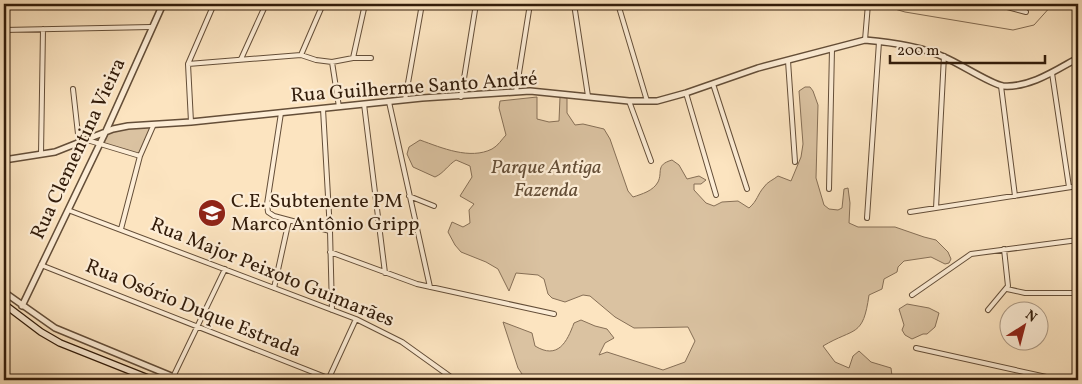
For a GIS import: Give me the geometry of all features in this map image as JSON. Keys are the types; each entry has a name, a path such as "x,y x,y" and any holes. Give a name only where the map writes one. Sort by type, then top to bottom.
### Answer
{"main road":[{"path":"4,304 41,332 60,343 144,379 152,380"}],"street":[{"name":"Rua Clementina Vieira","path":"22,306 100,144 151,27 163,4"},
{"path":"191,122 188,64 214,4"},
{"path":"241,59 266,4"},
{"path":"301,55 323,4"},
{"path":"353,58 365,4"},
{"path":"405,100 422,4"},
{"path":"461,96 476,4"},
{"path":"516,92 530,4"},
{"path":"574,4 588,96"},
{"path":"618,4 647,101"},
{"path":"996,4 1026,12"},
{"path":"865,40 868,6"},
{"path":"4,30 151,27"},
{"path":"41,154 43,29"},
{"name":"Rua Guilherme Santo André","path":"4,160 54,152 106,131 128,126 191,122 405,100 530,91 629,101 666,99 758,68 865,40 944,56 1001,86"},
{"path":"867,218 879,42"},
{"path":"829,189 832,49"},
{"path":"188,64 301,55 316,60 332,62 353,58 371,58"},
{"path":"936,208 944,56"},
{"path":"1015,196 1001,86 1022,84 1052,73 1078,58"},
{"path":"788,61 795,162"},
{"path":"332,62 339,107"},
{"path":"1052,73 1069,187"},
{"path":"713,84 747,190"},
{"path":"73,89 79,143"},
{"path":"686,93 716,195"},
{"path":"629,101 651,161"},
{"path":"389,102 430,287"},
{"path":"364,104 385,273"},
{"path":"323,109 330,231 332,310"},
{"path":"281,113 267,204 270,214 330,231"},
{"path":"121,229 140,156 154,124"},
{"path":"87,140 140,156"},
{"path":"910,212 1078,186"},
{"path":"409,196 434,206"},
{"name":"Rua Major Peixoto Guimarães","path":"68,210 356,319 402,342 455,380"},
{"path":"274,288 289,220"},
{"path":"912,295 971,254 1078,240"},
{"path":"988,310 1008,289 1004,249"},
{"path":"330,252 385,273 430,287 554,314"},
{"name":"Rua Osório Duque Estrada","path":"41,265 330,380"},
{"path":"173,377 225,269"},
{"path":"1008,289 1025,293 1078,293"},
{"path":"4,292 44,322 70,336 181,380"},
{"path":"330,380 356,319"},
{"path":"916,348 1060,380"}],"green space":[{"name":"Parque Antiga Fazenda","path":"805,87 810,87 813,91 818,105 816,178 824,205 829,209 838,210 842,208 844,189 848,188 850,203 849,223 858,227 895,227 936,240 948,252 951,259 949,263 945,264 931,257 904,261 898,267 897,272 884,279 882,289 869,295 864,318 856,330 823,346 835,362 849,368 853,356 859,351 871,362 891,368 892,376 889,380 526,380 518,368 503,322 532,333 535,346 550,351 556,350 565,342 574,323 581,320 607,329 614,338 605,343 599,355 607,352 663,370 685,362 695,341 688,327 634,328 615,317 590,296 583,295 565,302 552,298 548,294 544,279 538,275 516,273 509,291 498,269 461,252 448,232 452,222 463,227 470,223 469,210 474,204 460,196 472,177 470,166 456,160 435,177 413,167 407,154 409,147 420,140 456,152 483,152 494,148 506,135 499,108 500,101 537,97 537,119 549,122 559,121 560,97 567,98 567,113 575,125 583,124 604,129 610,139 628,191 633,197 653,188 658,182 660,169 663,164 672,160 679,165 687,179 699,176 706,180 701,184 694,184 694,190 706,203 714,206 722,202 738,201 749,208 768,182 778,176 791,181 801,157 803,144 799,91"},
{"path":"154,124 141,155 100,145 106,131"},
{"path":"907,304 929,308 939,313 935,327 927,334 912,339 905,335 902,330 904,325 899,309"}],"waterway":[{"path":"878,4 905,12 1013,30 1034,25 1052,5 1075,4"}],"place":[{"name":"C.E. Subtenente PM Marco Antônio Gripp","path":"212,213"}]}
